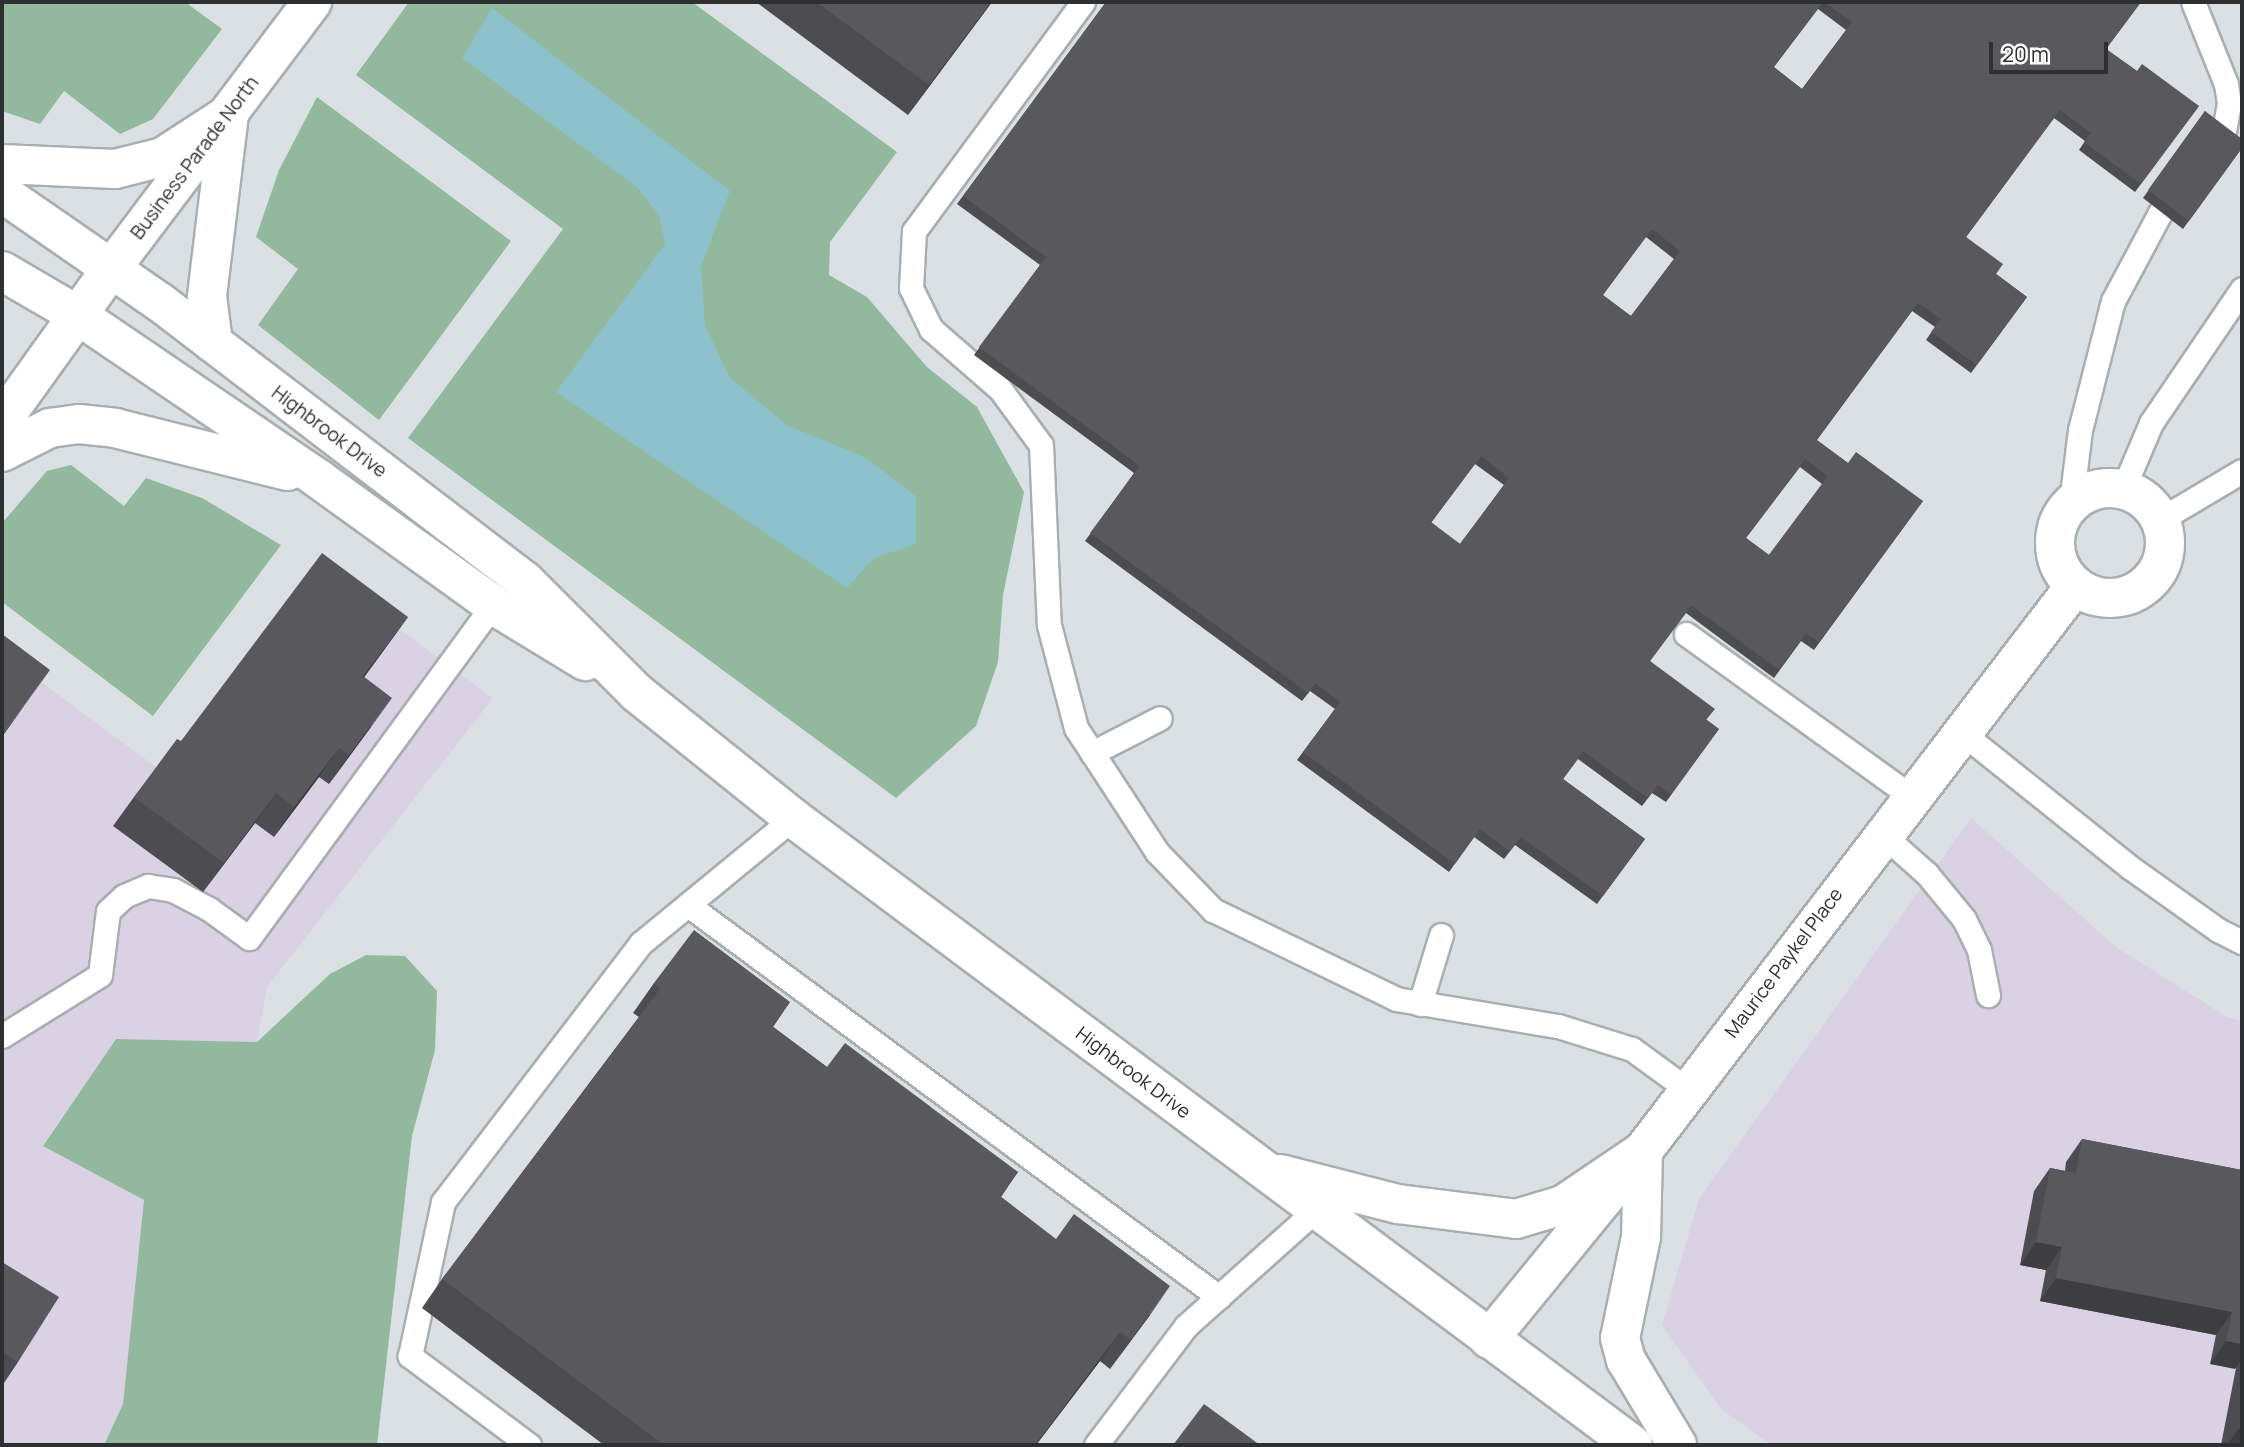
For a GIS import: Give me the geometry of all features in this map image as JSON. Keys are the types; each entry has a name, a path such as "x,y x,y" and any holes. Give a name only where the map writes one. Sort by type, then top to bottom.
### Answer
{"main road":[{"name":"Business Parade North","path":"2,421 111,269 312,2"},
{"path":"2,164 115,169 163,157 229,114"},
{"path":"213,343 206,296 229,114"},
{"name":"Highbrook Drive","path":"2,193 213,343 525,581 637,693 793,818 1633,1445"},
{"name":"Highbrook Drive","path":"2,271 79,316 320,480 493,605 637,693"},
{"path":"2,452 50,428 79,424 227,453 320,480"},
{"path":"2105,487 2123,489 2152,505 2161,519 2166,540 2163,561 2153,579 2136,592 2115,598 2094,596 2075,586 2056,554 2060,518 2071,503 2105,487"},
{"name":"Maurice Paykel Place","path":"1489,1339 1643,1152 1911,796 2075,586"},
{"path":"1261,1169 1398,1204 1516,1219 1563,1205 1643,1152"},
{"path":"1643,1152 1641,1237 1620,1338 1626,1360 1676,1445"}],"lane":[{"path":"1083,2 914,231 911,288 931,329 999,389 1041,445 1049,625 1076,728 1157,852 1213,910 1308,960 1396,999 1558,1026 1632,1049 1688,1090"},
{"path":"2071,503 2080,430 2113,301 2160,213 2224,130 2226,84 2193,2"},
{"path":"2123,489 2151,423 2242,289"},
{"path":"2161,519 2242,471"},
{"path":"2,1036 100,975 108,911 124,895 148,886 173,890 209,909 249,938 493,605"},
{"path":"1686,634 1911,796"},
{"path":"1093,753 1160,718"},
{"path":"1961,732 2131,868 2218,930 2242,942"},
{"path":"529,1445 410,1356 443,1202 641,943 793,818"},
{"path":"1882,834 1927,874 1964,919 1979,950 1988,995"},
{"path":"688,905 1219,1297"},
{"path":"1420,1004 1441,934"},
{"path":"1096,1445 1186,1326 1317,1209"}],"shaded area":[{"path":"313,566 493,698 267,987 257,1042 116,1039 43,1145 144,1200 123,1404 104,1445 2,1445 2,653 160,770"},
{"path":"1971,818 2116,947 2227,1017 2242,1021 2242,1445 1771,1445 1721,1409 1662,1325 1699,1199"}],"green space":[{"path":"2,2 185,2 222,29 153,119 120,134 64,91 40,124 2,111"},
{"path":"409,2 692,2 897,152 830,242 829,275 867,297 927,367 977,407 1024,492 1003,595 998,662 976,726 896,798 408,438 563,229 356,75"},
{"path":"317,97 511,241 379,420 258,325 298,269 256,237 279,170"},
{"path":"71,465 124,506 146,478 202,498 281,545 153,716 2,602 2,523 47,471"},
{"path":"366,955 405,956 437,991 435,1050 412,1136 377,1445 104,1445 123,1404 144,1200 43,1146 116,1039 257,1042 330,974"}],"water":[{"path":"492,8 730,191 701,266 705,325 730,378 787,425 866,458 916,496 916,544 874,558 847,588 556,392 665,244 659,216 638,188 462,58"}],"building":[{"path":"816,2 991,2 929,85"},
{"path":"1106,2 1823,2 1773,67 1802,89 1852,22 1824,2 2141,2 2106,49 2137,71 2142,64 2199,106 2141,184 2084,142 2091,133 2060,110 1966,237 2003,264 1996,274 2027,297 1977,365 1931,332 1941,319 1918,303 1816,440 1848,463 1856,452 1923,501 1819,642 1806,633 1779,670 1691,605 1650,661 1715,709 1706,720 1719,729 1671,794 1658,785 1648,798 1583,751 1563,779 1645,839 1603,896 1521,837 1510,851 1480,829 1455,864 1303,752 1340,702 1315,683 1308,693 1090,533 1140,466 979,347 1046,257 963,196","holes":["1652,229 1680,251 1631,316 1602,295","1481,456 1509,478 1460,544 1431,522","1805,459 1828,476 1769,555 1746,538"]},
{"path":"2205,111 2242,139 2242,148 2189,221 2148,190"},
{"path":"322,553 408,617 363,676 392,698 349,755 339,748 294,807 276,793 224,863 134,797 177,739 181,741"},
{"path":"2,634 50,670 2,735"},
{"path":"694,930 790,1002 772,1026 827,1067 845,1043 1018,1172 1000,1196 1056,1239 1074,1214 1170,1286 1131,1340 1120,1332 1035,1445 664,1445 442,1279 660,989 654,983"},
{"path":"2082,1139 2242,1170 2242,1344 2226,1341 2232,1312 2056,1278 2062,1247 2036,1242 2050,1168 2076,1173"},
{"path":"2,1262 59,1297 18,1362 2,1352"},
{"path":"1204,1404 1260,1445 1173,1445"}]}
